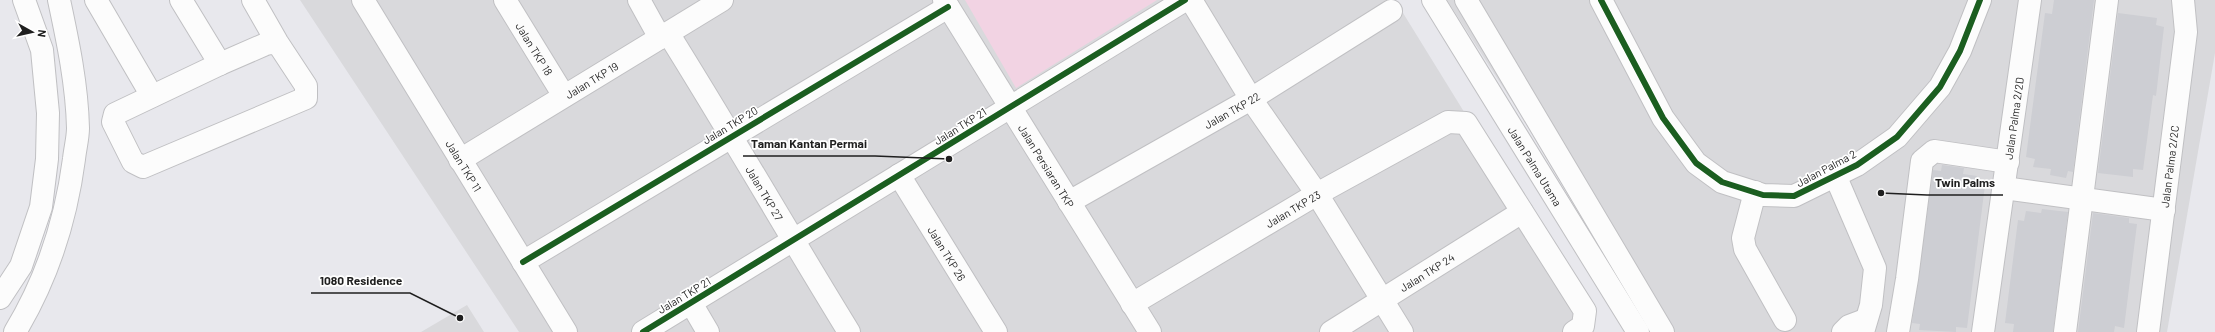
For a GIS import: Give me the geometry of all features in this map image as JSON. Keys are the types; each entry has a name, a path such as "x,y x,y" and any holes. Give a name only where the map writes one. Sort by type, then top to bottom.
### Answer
{"street":[{"path":"0,298 21,266 41,207 47,160 48,113 42,50 24,0"},
{"path":"15,332 26,313 55,246 70,191 78,129 71,57 59,0"},
{"path":"96,0 152,96"},
{"path":"181,0 220,64"},
{"path":"253,0 277,42 306,86 306,98 143,167 133,162 113,122 115,114 220,64 266,44 277,42"},
{"name":"Jalan TKP 11","path":"363,0 566,332"},
{"name":"Jalan TKP 18","path":"505,0 564,96"},
{"name":"Jalan TKP 27","path":"638,0 664,35 732,136 793,241 849,332"},
{"name":"Jalan TKP 19","path":"460,160 722,0"},
{"name":"Jalan TKP 21","path":"643,332 1185,0"},
{"path":"1191,0 1251,99 1317,194 1402,332"},
{"name":"Jalan Palma Utama","path":"1433,0 1638,332"},
{"path":"1466,0 1663,332"},
{"name":"Jalan Palma 2","path":"1602,0 1663,118 1696,163 1722,182 1763,194 1794,196 1857,164 1897,137 1940,87 1960,52 1980,0"},
{"name":"Jalan Palma 2/2D","path":"1983,332 2030,0"},
{"path":"2065,332 2108,0"},
{"name":"Jalan Palma 2/2C","path":"2148,332 2186,32 2183,0"},
{"name":"Jalan Persiaran TKP","path":"946,3 1150,332"},
{"name":"Jalan TKP 20","path":"523,262 732,136 946,3"},
{"name":"Jalan TKP 22","path":"1069,202 1251,99 1391,11"},
{"name":"Jalan TKP 23","path":"1132,304 1317,194 1448,122 1457,121 1466,123 1522,212"},
{"path":"1902,331 1922,161 1934,151 2008,162"},
{"name":"Jalan TKP 26","path":"899,175 996,332"},
{"path":"1835,176 1875,268 1871,305 1864,326 1850,326 1843,332"},
{"path":"2004,188 2164,210"},
{"path":"1755,192 1744,238 1744,249 1786,320"},
{"path":"1522,212 1585,311 1580,324"},
{"name":"Jalan TKP 24","path":"1331,332 1522,212"},
{"path":"690,303 708,332"}],"shaded area":[{"path":"300,0 1395,0 1592,319 1570,332 519,332"},
{"path":"965,0 1157,0 1016,88"},
{"path":"1447,0 2215,0 2215,53 2167,332 1660,332"},
{"path":"467,305 484,332 421,332"}],"building":[{"path":"2054,0 2094,0 2073,172 2068,171 2066,178 2050,175 2051,169 2033,167 2035,159 2026,157 2045,13 2052,14"},
{"path":"2118,13 2157,18 2156,25 2164,27 2156,96 2153,95 2143,170 2133,169 2133,177 2098,173"},
{"path":"1942,165 1964,168 1963,174 1977,176 1975,184 1985,185 1967,328 1956,327 1956,332 1919,330 1920,324 1912,323 1933,170 1941,171"},
{"path":"2042,209 2068,212 2053,332 2013,332 2014,324 2005,323 2018,220 2024,221 2026,211 2041,213"},
{"path":"2093,213 2129,218 2129,223 2137,224 2124,328 2115,326 2114,332 2078,332"}],"cycle path":[{"path":"643,332 1185,0"},
{"path":"1601,0 1663,118 1696,163 1722,182 1763,195 1794,196 1857,165 1897,137 1940,87 1960,51 1980,0"},
{"path":"523,262 948,7"}],"place":[{"name":"Taman Kantan Permai","path":"949,159"},
{"name":"Twin Palms","path":"1881,193"},
{"name":"1080 Residence","path":"460,318"}]}
